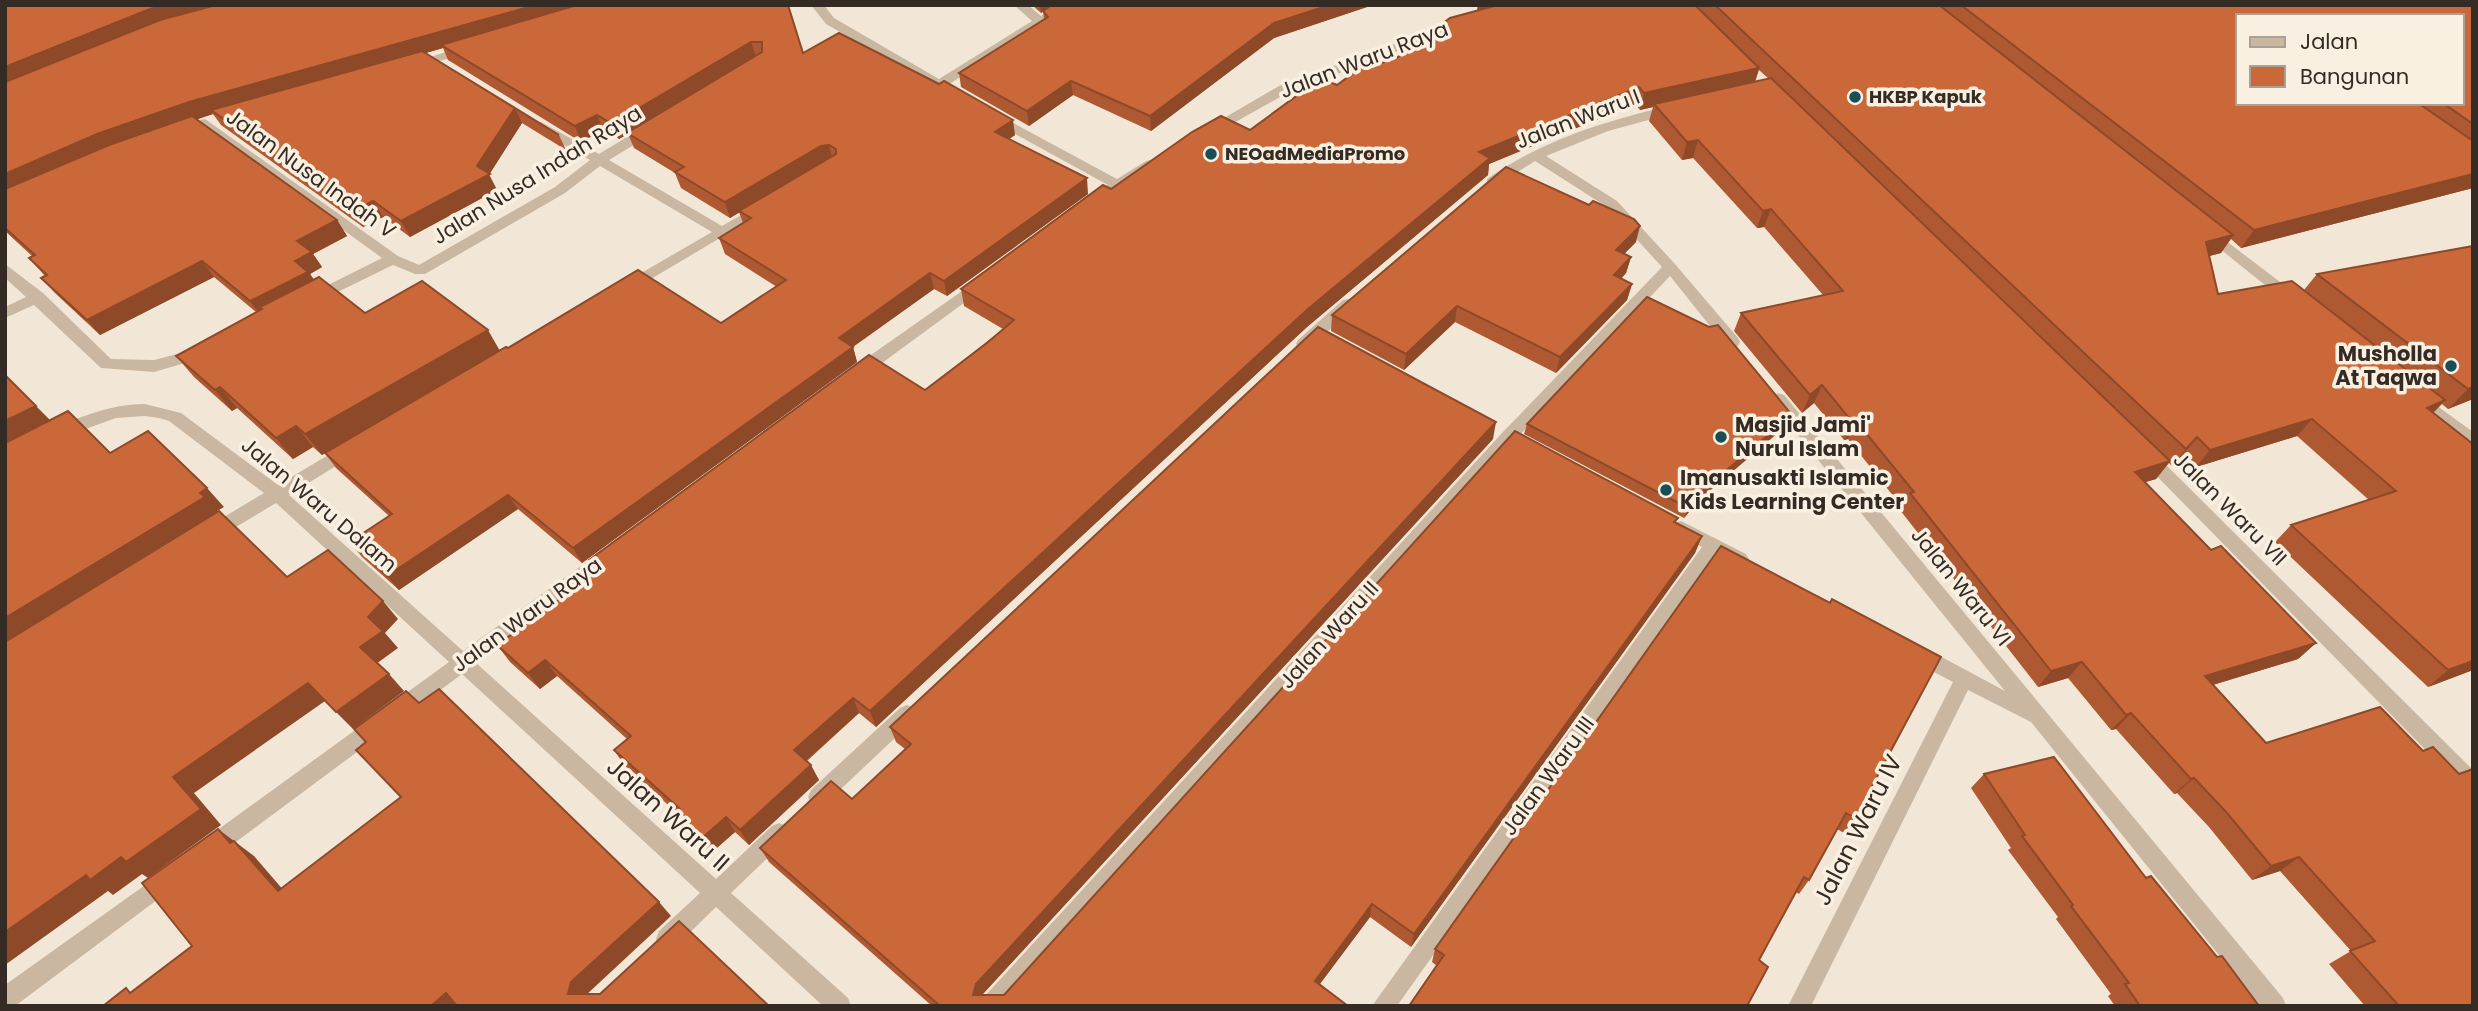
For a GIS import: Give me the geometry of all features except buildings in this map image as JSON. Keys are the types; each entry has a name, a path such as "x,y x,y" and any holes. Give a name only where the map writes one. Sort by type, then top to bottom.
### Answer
{"street":[{"path":"817,5 830,21 1116,184"},
{"path":"1020,5 1040,21"},
{"path":"939,85 1066,5"},
{"name":"Jalan Waru Raya","path":"1200,136 1284,89 1459,24"},
{"path":"407,66 439,62 486,44"},
{"name":"Jalan Waru I","path":"1477,194 1497,178 1537,156 1635,119 1690,105"},
{"path":"527,117 722,232"},
{"name":"Jalan Nusa Indah Raya","path":"393,259 420,271 560,190 598,160 668,118"},
{"name":"Jalan Nusa Indah V","path":"205,124 393,259"},
{"path":"1082,208 1164,156"},
{"path":"1537,156 1612,204 1670,267 1740,353"},
{"path":"614,296 777,200"},
{"path":"2201,227 2299,304"},
{"path":"296,307 393,259"},
{"name":"Jalan Waru II","path":"991,1006 1509,436 1670,267"},
{"path":"5,269 38,297 107,365 155,366 214,350"},
{"path":"845,382 992,274"},
{"path":"5,313 38,297"},
{"path":"1285,361 1321,336 1357,297"},
{"name":"Jalan Waru VI","path":"1767,386 2275,1006"},
{"path":"2408,390 2473,441"},
{"name":"Jalan Waru Dalam","path":"47,438 113,413 138,408 158,410 175,417 276,493 462,662"},
{"path":"194,544 361,444"},
{"name":"Jalan Waru VII","path":"2137,445 2473,785"},
{"path":"1665,520 1761,571"},
{"name":"Jalan Waru III","path":"1383,1006 1714,545"},
{"name":"Jalan Waru Raya","path":"5,999 620,547"},
{"path":"1904,647 2039,719"},
{"name":"Jalan Waru II","path":"462,662 840,1006"},
{"name":"Jalan Waru IV","path":"1799,1006 1964,678"},
{"path":"654,950 923,699"}],"place":[{"name":"HKBP Kapuk","path":"1855,97"},
{"name":"NEOadMediaPromo","path":"1211,154"},
{"name":"Musholla At Taqwa","path":"2451,366"},
{"name":"Masjid Jami' Nurul Islam","path":"1721,437"},
{"name":"Imanusakti Islamic Kids Learning Center","path":"1666,490"}]}
